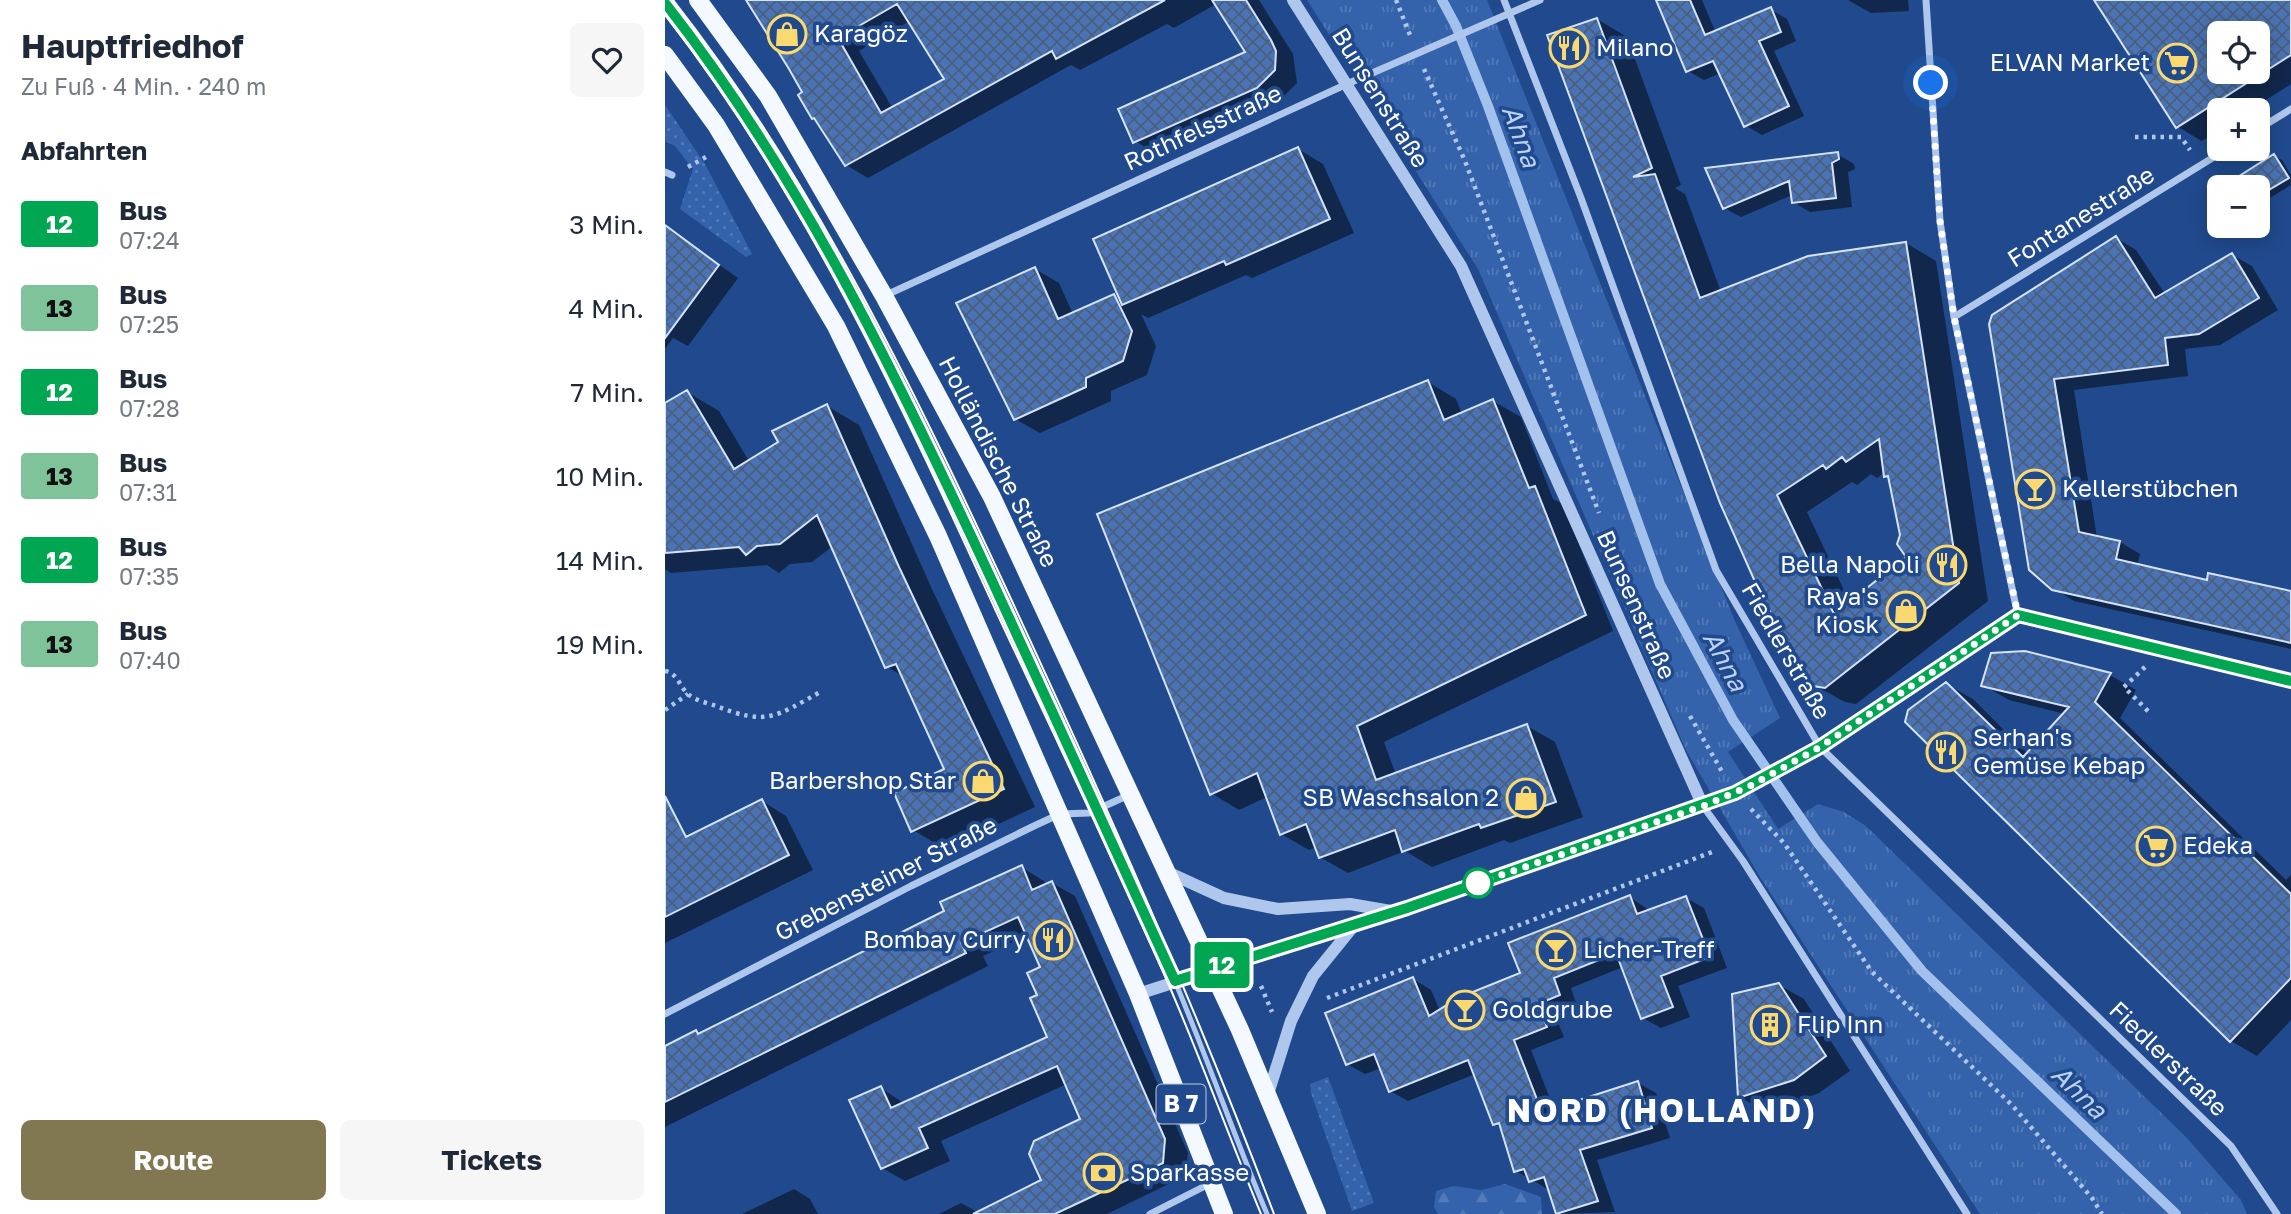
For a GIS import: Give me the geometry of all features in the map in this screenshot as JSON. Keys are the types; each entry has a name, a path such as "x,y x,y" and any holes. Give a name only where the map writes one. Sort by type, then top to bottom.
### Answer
{"main road":[{"name":"Holländische Straße","path":"698,0 768,96 884,296 992,497 1268,1094 1317,1214"},
{"name":"B 7","path":"665,55 716,125 837,326 938,536 1060,814 1138,994 1224,1214"}],"street":[{"name":"Bunsenstraße","path":"1293,0 1461,266 1703,806 1732,845 1967,1214"},
{"name":"Fiedlerstraße","path":"1504,0 1716,570 1820,747 2231,1146 2277,1214"},
{"name":"Rothfelsstraße","path":"884,296 1346,83 1418,55 1540,0"},
{"path":"1926,0 1940,221 1954,317 2018,615"},
{"path":"2270,122 2291,110"},
{"name":"Fontanestraße","path":"1954,317 2207,161"},
{"path":"1138,994 1395,911 1735,793 1820,747 2018,615 2291,680"},
{"name":"Grebensteiner Straße","path":"665,1014 911,886 1060,814 1089,813 1130,795"},
{"path":"1164,871 1224,898 1278,909 1349,904 1395,911"},
{"path":"1268,1094 1291,1021 1313,976 1356,923"},
{"path":"1150,1214 1212,1183"}],"lane":[{"path":"665,2 739,105 815,227 864,314 929,447 1175,981 1267,1214"}],"path":[{"path":"1396,0 1465,161 1601,518"},
{"path":"2135,137 2181,137 2200,165"},
{"path":"2150,713 2124,687 2163,650"},
{"path":"665,671 680,681 688,694 739,716 756,719 795,706 822,691"},
{"path":"666,710 688,694"},
{"path":"1688,714 1735,793 1784,843 1872,972 2011,1104 2092,1198 2102,1214"},
{"path":"1323,1005 1327,998 1732,845"},
{"path":"1261,986 1277,1018"}],"green space":[{"path":"1307,0 1487,0 1734,619 1780,718 1728,752 1778,829 1818,804 1844,812 1866,826 2186,1137 2241,1200 2247,1214 1980,1214 1760,877 1686,750 1478,269"},
{"path":"665,105 705,164 752,254 746,257 680,209 693,169 675,146 665,141"},
{"path":"1328,1077 1374,1203 1352,1211 1311,1093 1310,1084"},
{"path":"1505,1184 1541,1197 1542,1214 1438,1214 1434,1207 1436,1191 1454,1186 1481,1190"}],"building":[{"path":"746,0 1165,0 1056,59 1052,51 845,166 798,95 802,92","holes":["897,4 944,79 881,113 838,38"]},
{"path":"1212,0 1246,0 1276,51 1275,70 1257,88 1133,143 1118,109 1245,52"},
{"path":"1656,0 1690,0 1705,35 1771,7 1781,32 1759,41 1789,106 1744,127 1713,61 1686,72"},
{"name":"ELVAN Market","path":"2094,0 2291,0 2291,55 2270,68 2270,21 2207,21 2207,84 2245,84 2223,98 2207,98 2207,108 2176,128"},
{"path":"1597,18 1652,168 1633,177 1655,174 1700,298 1808,256 1906,242 1959,583 1825,688 1813,686 1788,646 1760,593 1720,503 1547,35","holes":["1879,439 1884,477 1888,476 1900,535 1897,544 1906,557 1834,614 1777,495 1823,465 1826,469 1842,457 1846,462"]},
{"path":"1298,147 1330,219 1226,265 1224,261 1122,305 1093,239"},
{"path":"1838,152 1839,159 1832,163 1836,198 1792,203 1789,181 1723,209 1705,168"},
{"path":"2274,154 2289,178 2270,189 2270,175 2241,175 2263,161 2270,161 2270,157"},
{"path":"665,225 719,265 665,338"},
{"path":"2116,236 2155,298 2232,253 2259,298 2199,334 2165,338 2168,365 2054,379 2079,532 2120,541 2116,559 2207,580 2208,573 2291,591 2291,643 2052,590 2029,570 1989,324 1992,315"},
{"path":"1035,267 1058,319 1114,294 1132,331 1123,361 1086,378 1086,387 1014,420 956,303"},
{"path":"1428,380 1444,420 1493,399 1529,488 1535,486 1586,615 1357,726 1376,780 1527,724 1556,802 1481,828 1479,824 1402,852 1395,830 1319,858 1306,824 1280,835 1257,773 1210,795 1097,514"},
{"path":"687,390 734,469 778,442 772,431 827,404 899,567 1004,789 911,832 894,793 944,769 896,664 885,668 817,515 780,544 757,546 746,555 739,547 665,553 665,403"},
{"path":"2025,651 2111,673 2095,702 2291,894 2291,978 2230,1042 1905,722 1908,710 1946,682 2023,757 2069,707 1981,686 1991,653"},
{"path":"665,796 686,837 762,799 789,855 665,917"},
{"path":"1022,865 1032,890 1052,881 1165,1139 1163,1163 1055,1214 973,1214 1041,1180 1029,1154 1034,1141 1080,1119 1057,1066 919,1128 928,1148 881,1169 849,1100 881,1086 891,1108 1047,1037 1030,998 1037,995 1027,973 1040,967 1018,917 961,943 966,953 665,1102 665,1046 696,1030 698,1034 944,911 940,902"},
{"path":"1630,895 1637,914 1686,896 1710,957 1661,976 1673,1007 1641,1019 1616,953 1554,978 1560,995 1538,1004 1547,1027 1514,1040 1545,1120 1567,1104 1638,1081 1652,1128 1580,1150 1598,1201 1556,1214 1544,1177 1529,1182 1524,1169 1514,1172 1499,1123 1493,1125 1468,1060 1389,1092 1374,1054 1346,1065 1325,1013 1413,977 1429,1016 1458,998 1520,973 1508,943"},
{"name":"Flip Inn","path":"1779,983 1826,1056 1794,1080 1738,1098 1732,994"}],"waterway":[{"name":"Ahna","path":"1442,0 1456,26 1488,106 1660,584 1733,720 1817,842 1922,971 2176,1214"}],"tram line":[{"path":"673,0 724,69 817,214 938,444 1115,828 1213,1058 1274,1214"},
{"path":"665,15 716,84 762,154 847,302 886,378 1147,936 1192,1040 1261,1214"}],"bus line":[{"name":"12","path":"665,3 739,105 815,227 864,314 968,529 1175,981 1407,908 1735,793 1820,747 2018,615 2291,681"}],"place":[{"name":"Karagöz","path":"787,34"},
{"name":"Milano","path":"1569,48"},
{"name":"ELVAN Market","path":"2177,63"},
{"name":"Kellerstübchen","path":"2035,489"},
{"name":"Bella Napoli","path":"1947,565"},
{"name":"Raya's Kiosk","path":"1906,611"},
{"name":"Serhan's Gemüse Kebap","path":"1946,752"},
{"name":"Barbershop Star","path":"983,781"},
{"name":"SB Waschsalon 2","path":"1526,798"},
{"name":"Edeka","path":"2156,846"},
{"name":"Bombay Curry","path":"1053,940"},
{"name":"Licher-Treff","path":"1556,950"},
{"name":"Goldgrube","path":"1465,1010"},
{"name":"Flip Inn","path":"1770,1025"},
{"name":"Sparkasse","path":"1103,1173"}],"district":[{"name":"NORD (HOLLAND)","path":"1662,1111"}],"route":[{"path":"1478,883 1703,806 1750,786 1820,747 2018,615 1954,317 1940,221 1931,83"}]}
